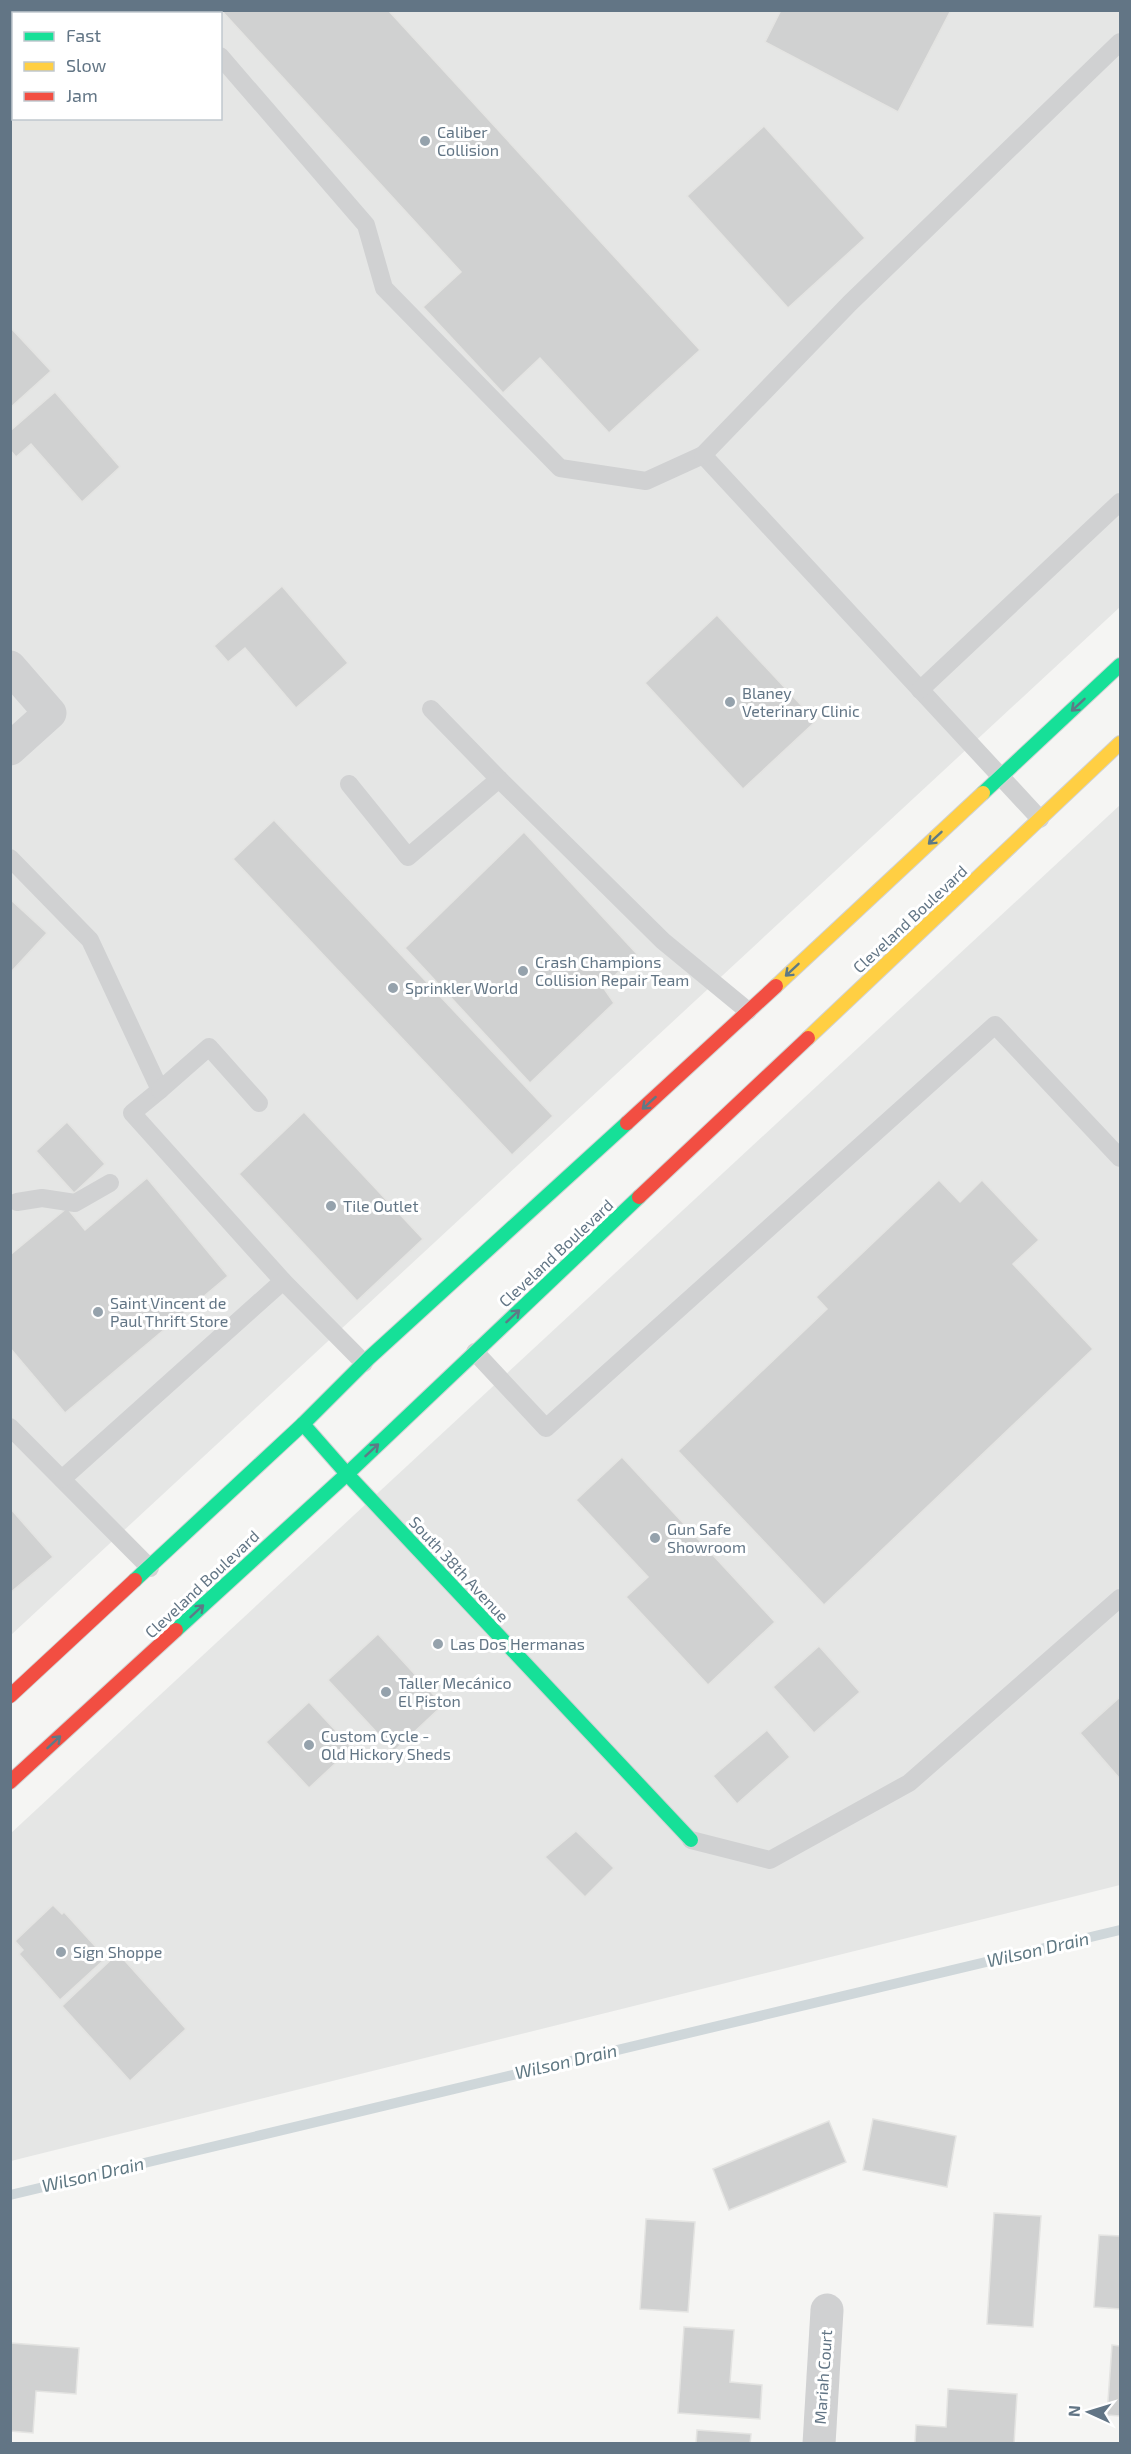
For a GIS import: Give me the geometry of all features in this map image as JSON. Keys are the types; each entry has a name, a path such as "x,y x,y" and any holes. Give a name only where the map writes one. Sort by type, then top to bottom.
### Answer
{"main road":[{"path":"10,1696 150,1568 303,1424 364,1363 748,1011 1120,665"},
{"name":"Cleveland Boulevard","path":"10,1782 347,1474 1120,743"},
{"name":"South 38th Avenue","path":"303,1424 347,1474 691,1840"}],"street":[{"path":"10,668 50,713 10,749"},
{"name":"Mariah Court","path":"819,2444 827,2310"}],"lane":[{"path":"222,58 366,225 384,288 560,468 646,481 704,455 850,303 1120,42"},
{"path":"704,455 1040,819"},
{"path":"920,690 1120,502"},
{"path":"431,709 663,941 748,1011"},
{"path":"349,784 408,857 499,779"},
{"path":"10,858 90,940 160,1090"},
{"path":"475,1352 546,1428 995,1024 1120,1158"},
{"path":"259,1103 209,1047 132,1113 283,1281 364,1363"},
{"path":"13,1202 42,1198 75,1203 110,1183"},
{"path":"62,1479 283,1281"},
{"path":"10,1427 150,1568"},
{"path":"691,1840 770,1860 909,1783 1120,1598"}],"shaded area":[{"path":"11,11 1120,11 1120,607 11,1635"},
{"path":"1120,805 1120,1885 11,2161 10,1834"}],"building":[{"name":"Caliber Collision","path":"221,10 388,10 700,350 609,433 540,358 503,393 423,307 461,272"},
{"path":"781,10 951,10 898,112 765,42"},
{"path":"764,126 865,238 788,308 687,196"},
{"path":"10,327 51,371 10,408"},
{"path":"55,392 120,467 82,502 31,444 16,457 10,450 10,431"},
{"path":"282,586 348,663 296,708 245,648 228,662 214,646"},
{"name":"Blaney Veterinary Clinic","path":"717,615 816,721 743,789 645,683"},
{"name":"Sprinkler World","path":"274,820 553,1116 512,1155 233,859"},
{"name":"Crash Champions Collision Repair Team","path":"524,832 637,954 603,987 614,1003 530,1083 405,948"},
{"path":"10,899 47,933 12,971 10,970"},
{"name":"Tile Outlet","path":"304,1112 423,1239 357,1301 239,1174"},
{"path":"67,1122 105,1164 74,1193 36,1151"},
{"name":"Saint Vincent de Paul Thrift Store","path":"147,1178 228,1276 65,1413 10,1348 10,1255 67,1208 85,1230"},
{"path":"939,1180 960,1202 982,1180 1039,1240 1013,1264 1093,1349 824,1605 678,1451 827,1309 816,1297"},
{"name":"Gun Safe Showroom","path":"622,1457 775,1622 708,1685 626,1597 648,1577 576,1500"},
{"path":"10,1508 53,1557 10,1593"},
{"name":"Taller Mecánico El Piston","path":"378,1634 443,1705 394,1751 328,1680"},
{"path":"819,1646 860,1692 814,1733 773,1687"},
{"path":"1120,1697 1120,1779 1080,1733"},
{"name":"Custom Cycle - Old Hickory Sheds","path":"309,1702 352,1748 309,1788 266,1742"},
{"path":"767,1730 790,1757 737,1804 713,1776"},
{"path":"576,1831 614,1868 585,1897 545,1857"},
{"name":"Sign Shoppe","path":"53,1905 62,1914 64,1912 106,1958 60,2000 19,1954 23,1950 15,1941"},
{"path":"118,1953 186,2029 130,2081 62,2006"},
{"path":"873,2119 956,2136 947,2187 863,2170"},
{"path":"829,2121 846,2162 729,2210 713,2169"},
{"path":"994,2213 1041,2216 1033,2327 987,2324"},
{"path":"646,2219 695,2222 688,2312 640,2309"},
{"path":"1099,2235 1120,2236 1120,2309 1094,2307"},
{"path":"684,2327 734,2330 730,2382 762,2385 760,2419 678,2413"},
{"path":"10,2343 79,2348 76,2394 36,2391 33,2433 10,2431"},
{"path":"1112,2345 1120,2346 1120,2416 1107,2415"},
{"path":"948,2389 1017,2394 1014,2444 915,2444 916,2425 946,2427"},
{"path":"697,2430 751,2434 750,2444 696,2444"}],"waterway":[{"name":"Wilson Drain","path":"10,2195 1120,1930"}],"traffic: fast":[{"path":"983,793 1120,665"},
{"path":"135,1580 303,1424 369,1358 627,1123"},
{"path":"176,1630 347,1474 639,1197"},
{"path":"303,1424 347,1474 691,1840"}],"traffic: slow":[{"path":"808,1038 1120,743"},
{"path":"776,986 983,793"}],"traffic: jam":[{"path":"627,1123 776,986"},
{"path":"639,1197 808,1038"},
{"path":"10,1696 135,1580"},
{"path":"10,1782 176,1630"}],"place":[{"name":"Caliber Collision","path":"425,141"},
{"name":"Blaney Veterinary Clinic","path":"730,702"},
{"name":"Crash Champions Collision Repair Team","path":"523,971"},
{"name":"Sprinkler World","path":"393,988"},
{"name":"Tile Outlet","path":"331,1206"},
{"name":"Saint Vincent de Paul Thrift Store","path":"98,1312"},
{"name":"Gun Safe Showroom","path":"655,1538"},
{"name":"Las Dos Hermanas","path":"438,1644"},
{"name":"Taller Mecánico El Piston","path":"386,1692"},
{"name":"Custom Cycle - Old Hickory Sheds","path":"309,1745"},
{"name":"Sign Shoppe","path":"61,1952"}]}
